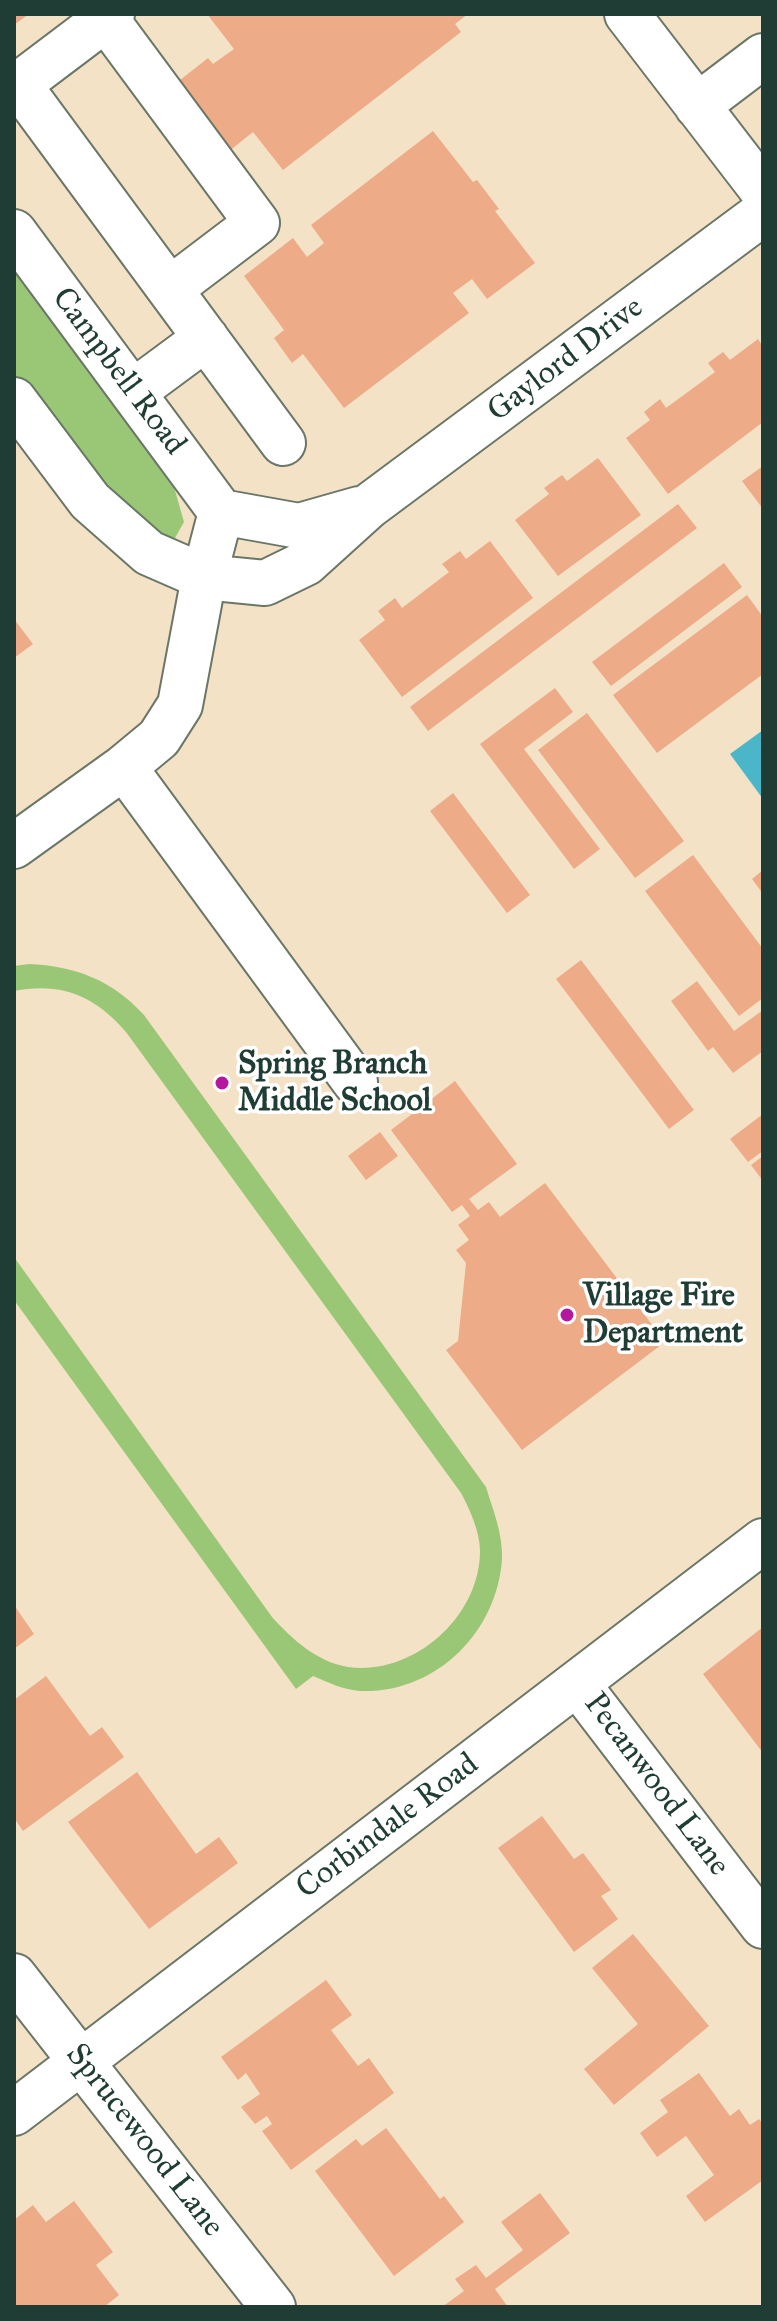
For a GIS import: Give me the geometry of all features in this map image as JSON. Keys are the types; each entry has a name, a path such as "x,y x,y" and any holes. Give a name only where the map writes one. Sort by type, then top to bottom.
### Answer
{"street":[{"path":"627,14 763,191"},
{"path":"170,289 257,223 109,16 16,86 283,443"},
{"path":"697,106 763,56"},
{"name":"Gaylord Drive","path":"204,577 265,583 306,563 369,506 763,213"},
{"name":"Campbell Road","path":"14,232 221,512"},
{"path":"133,392 206,338"},
{"path":"14,400 90,501 149,553 204,577"},
{"name":"Gaylord Drive","path":"221,512 299,526 369,506"},
{"path":"14,846 159,738 180,705 204,577 221,512"},
{"path":"124,767 355,1082"},
{"name":"Corbindale Road","path":"14,2113 763,1541"},
{"name":"Pecanwood Lane","path":"577,1683 763,1926"},
{"name":"Sprucewood Lane","path":"14,1976 273,2307"}],"green space":[{"path":"14,259 150,441 174,487 184,522 175,538 162,538 132,524 14,379"},
{"path":"29,964 62,968 92,977 119,993 144,1015 486,1487 501,1540 498,1586 475,1634 437,1670 413,1682 387,1689 354,1690 313,1676 296,1689 14,1300 14,1257 272,1617 306,1648 337,1664 372,1667 396,1662 418,1652 455,1619 469,1598 477,1575 480,1551 476,1529 461,1493 126,1032 102,1009 76,995 47,989 14,991 14,966"}],"water":[{"path":"763,730 763,799 730,754"}],"building":[{"path":"14,14 29,14 14,25"},
{"path":"207,14 468,14 455,24 461,32 283,170 253,132 228,152 175,84 208,58 213,64 234,49"},
{"path":"433,131 473,182 477,180 499,209 495,211 535,263 487,299 472,279 453,293 469,313 344,408 303,354 292,363 274,338 284,330 244,276 293,238 307,257 324,243 311,225"},
{"path":"758,339 763,347 763,422 668,494 626,438 650,420 644,412 660,399 666,408 715,372 708,363 723,352 730,360"},
{"path":"598,458 641,515 558,576 515,520 549,494 544,488 562,475 567,481"},
{"path":"763,466 763,509 742,481"},
{"path":"678,504 697,528 428,731 410,707"},
{"path":"490,541 533,598 402,697 359,640 385,620 378,611 395,598 402,608 449,572 442,564 460,551 466,559"},
{"path":"724,563 742,587 611,686 592,662"},
{"path":"747,595 763,617 763,674 657,753 613,695"},
{"path":"14,619 33,644 14,658"},
{"path":"555,688 573,712 524,749 600,849 574,869 480,744"},
{"path":"587,713 684,841 635,878 538,750"},
{"path":"453,793 530,895 507,913 430,811"},
{"path":"693,855 763,949 763,998 739,1016 645,891"},
{"path":"763,870 763,894 752,879"},
{"path":"581,960 694,1110 669,1129 556,979"},
{"path":"697,981 734,1031 763,1010 763,1051 733,1073 713,1047 708,1051 671,1001"},
{"path":"455,1081 517,1164 469,1199 478,1210 489,1202 500,1217 545,1183 665,1342 522,1450 446,1350 458,1341 466,1263 456,1250 469,1240 458,1225 470,1216 462,1205 452,1212 391,1130"},
{"path":"763,1114 763,1151 748,1162 730,1139"},
{"path":"380,1132 398,1156 366,1180 348,1156"},
{"path":"763,1156 763,1181 751,1165"},
{"path":"14,1605 34,1634 14,1649"},
{"path":"763,1627 763,1753 703,1674"},
{"path":"46,1676 90,1736 102,1727 124,1757 23,1831 14,1818 14,1700"},
{"path":"137,1772 196,1854 219,1837 238,1863 149,1929 68,1822"},
{"path":"542,1816 574,1859 583,1853 611,1890 601,1896 618,1919 574,1952 498,1848"},
{"path":"633,1934 709,2026 614,2105 584,2069 638,2024 592,1968"},
{"path":"326,1980 352,2015 331,2030 358,2066 369,2058 394,2093 291,2170 262,2131 272,2124 267,2116 255,2124 241,2107 260,2094 246,2073 238,2080 221,2057"},
{"path":"699,2073 730,2116 739,2109 750,2125 759,2119 763,2124 763,2180 705,2222 686,2196 714,2175 686,2136 657,2157 640,2133 668,2112 660,2100"},
{"path":"386,2128 440,2199 444,2196 464,2222 394,2276 315,2171 356,2139 362,2146"},
{"path":"540,2193 570,2233 495,2289 508,2307 442,2307 464,2291 455,2279 476,2265 486,2278 523,2250 501,2222"},
{"path":"74,2201 113,2252 96,2265 119,2295 104,2307 14,2307 14,2220 33,2205 46,2222"}],"place":[{"name":"Spring Branch Middle School","path":"222,1083"},
{"name":"Village Fire Department","path":"567,1315"}]}
